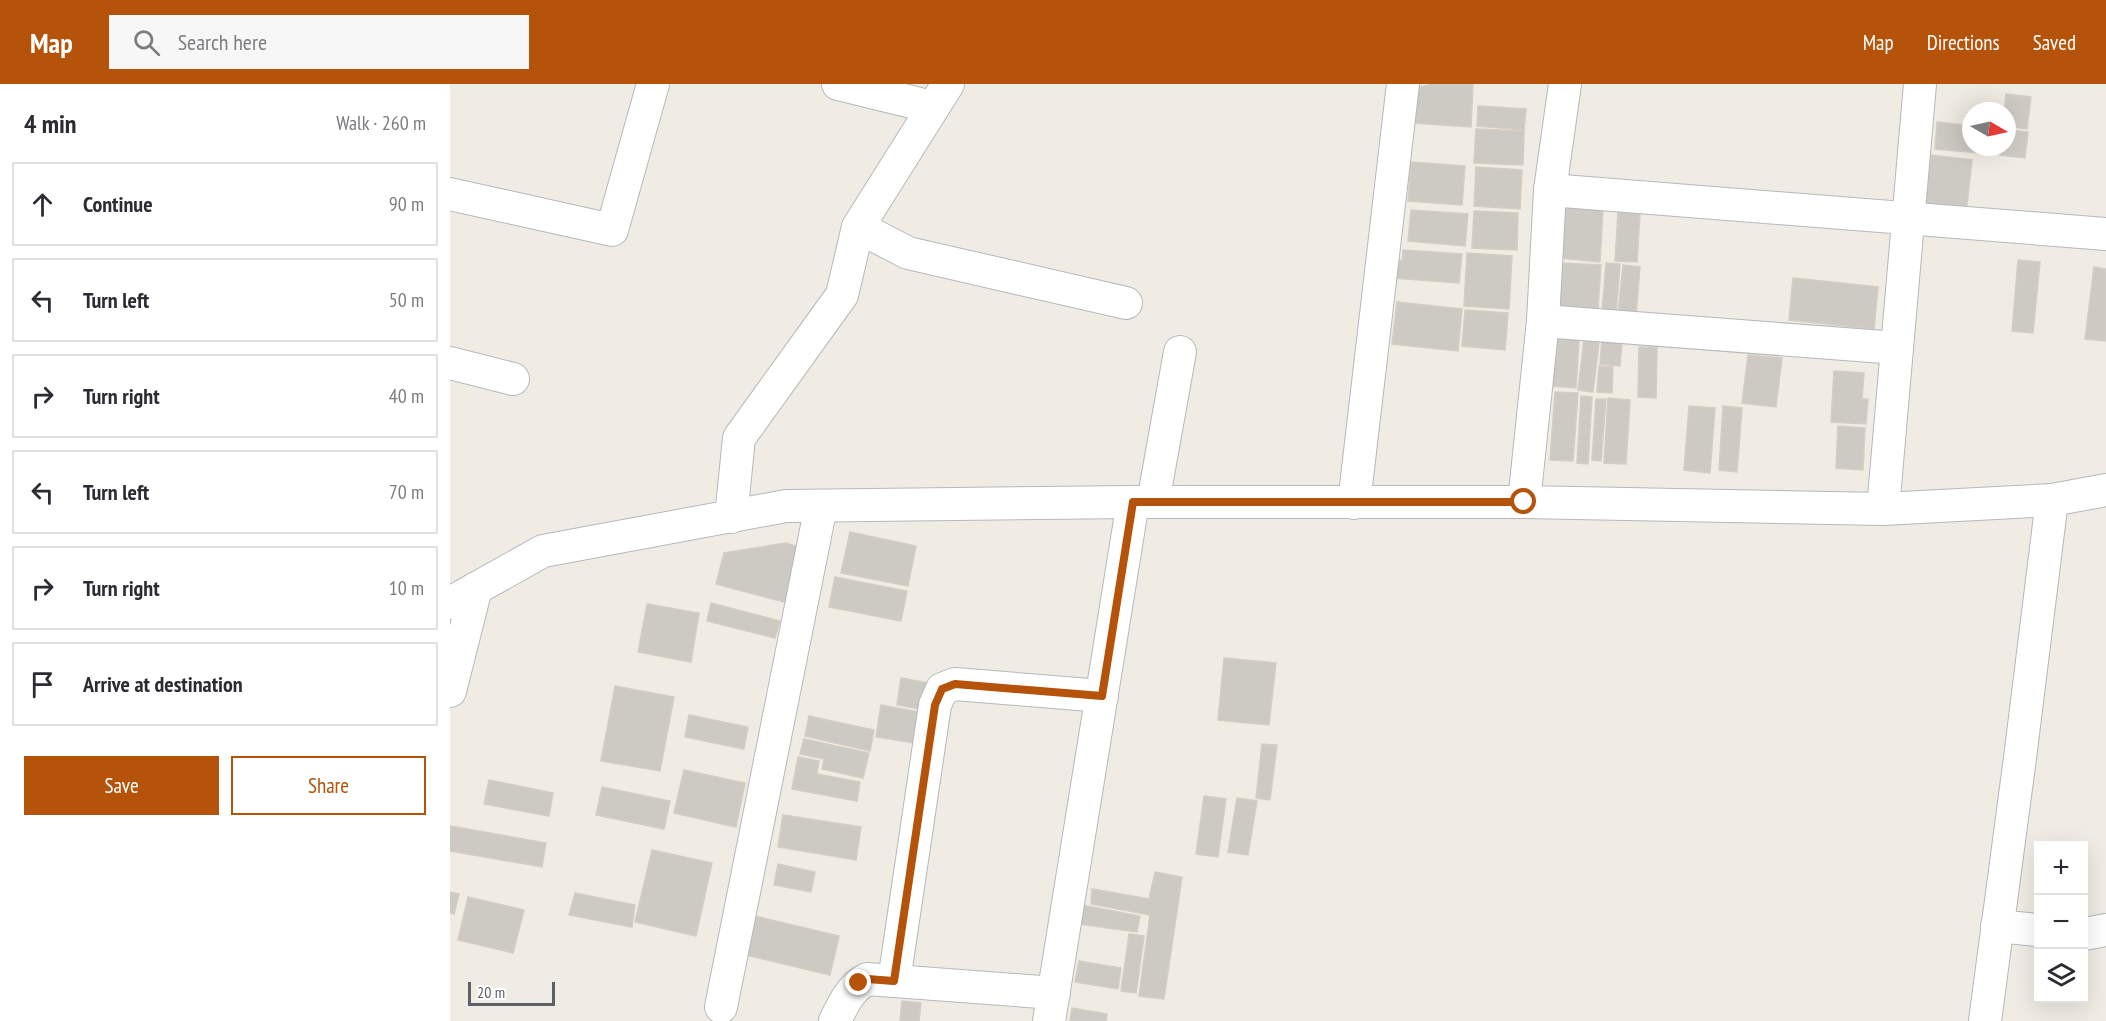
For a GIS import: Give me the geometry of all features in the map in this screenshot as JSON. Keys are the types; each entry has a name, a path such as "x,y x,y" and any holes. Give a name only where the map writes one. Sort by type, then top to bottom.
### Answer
{"street":[{"path":"450,194 612,230 653,84"},
{"path":"731,517 739,438 842,295 858,227 940,96 838,84"},
{"path":"1354,503 1403,84"},
{"path":"1524,502 1543,321 1550,190 1565,84"},
{"path":"1883,509 1920,84"},
{"path":"1550,190 2106,234"},
{"path":"858,227 908,254 1126,303"},
{"path":"1543,321 1897,348"},
{"path":"835,1021 859,983 867,979 894,981 1052,1007 1102,696 1143,502 1180,352"},
{"path":"450,363 513,379"},
{"path":"450,691 463,596 543,551 786,506 1143,502 1524,502 1883,509 2052,500 2106,490"},
{"path":"1985,1021 2052,500"},
{"path":"721,1006 821,506"},
{"path":"894,981 935,705 942,689 955,684 1102,696"},
{"path":"1998,926 2034,930"},
{"path":"2088,933 2106,930"}],"building":[{"path":"1433,84 1473,84 1471,127 1414,123 1416,88"},
{"path":"2006,94 2031,97 2027,129 2016,127 2016,102 2005,102"},
{"path":"1478,106 1526,109 1524,130 1477,126"},
{"path":"1937,122 1962,125 1962,151 1935,149"},
{"path":"1476,129 1524,131 1523,165 1474,163"},
{"path":"2016,131 2028,132 2025,158 2008,156 2016,156"},
{"path":"1931,155 1972,160 1966,213 1925,209"},
{"path":"1411,162 1465,166 1462,205 1408,201"},
{"path":"1476,167 1522,170 1520,209 1474,206"},
{"path":"1566,206 1603,209 1600,262 1560,258"},
{"path":"1411,210 1468,214 1465,246 1408,241"},
{"path":"1474,211 1518,213 1517,250 1472,248"},
{"path":"1618,212 1640,213 1637,262 1615,261"},
{"path":"1403,250 1462,254 1459,283 1394,278 1396,260 1402,261"},
{"path":"1467,253 1512,256 1509,309 1464,306"},
{"path":"2018,260 2040,262 2033,333 2012,331"},
{"path":"1562,263 1601,265 1598,309 1559,306"},
{"path":"1606,263 1620,264 1616,313 1602,312"},
{"path":"1623,265 1640,267 1636,316 1618,314"},
{"path":"2094,267 2106,269 2106,341 2085,339"},
{"path":"1793,278 1878,287 1874,329 1789,320"},
{"path":"1397,302 1462,309 1458,351 1392,344"},
{"path":"1465,310 1508,313 1505,350 1462,346"},
{"path":"1555,337 1579,338 1576,388 1551,386"},
{"path":"1584,340 1599,342 1593,392 1578,390"},
{"path":"1602,340 1622,342 1620,366 1600,364"},
{"path":"1639,347 1657,347 1656,398 1638,397"},
{"path":"1748,355 1782,358 1776,407 1742,403"},
{"path":"1599,366 1613,367 1612,393 1597,392"},
{"path":"1834,371 1864,373 1862,399 1868,399 1866,424 1831,422"},
{"path":"1555,392 1578,393 1573,461 1550,460"},
{"path":"1581,396 1592,397 1588,464 1577,463"},
{"path":"1608,398 1630,400 1626,464 1604,463"},
{"path":"1596,399 1606,399 1601,461 1592,460"},
{"path":"1689,406 1715,408 1710,473 1684,470"},
{"path":"1723,406 1742,408 1737,472 1719,470"},
{"path":"1838,426 1865,428 1863,470 1836,468"},
{"path":"850,532 916,546 908,586 841,573"},
{"path":"786,543 802,548 788,603 716,584 724,553"},
{"path":"835,577 907,591 901,621 829,607"},
{"path":"711,603 780,621 775,638 707,621"},
{"path":"647,604 699,613 691,662 638,652"},
{"path":"1224,658 1276,663 1269,725 1218,720"},
{"path":"901,678 929,683 925,710 897,705"},
{"path":"615,686 674,697 660,771 601,761"},
{"path":"881,705 925,713 920,744 876,737"},
{"path":"689,715 748,727 744,749 685,737"},
{"path":"809,716 874,730 870,751 805,736"},
{"path":"804,739 869,753 863,778 822,769 824,759 800,754"},
{"path":"1262,744 1277,745 1270,800 1256,798"},
{"path":"798,757 819,761 817,774 860,782 857,801 792,789"},
{"path":"684,770 745,783 736,827 674,813"},
{"path":"489,780 553,793 549,816 484,804"},
{"path":"602,787 670,801 664,829 596,815"},
{"path":"1204,796 1226,799 1218,857 1196,854"},
{"path":"1237,798 1257,801 1248,855 1228,852"},
{"path":"783,815 861,827 856,860 778,847"},
{"path":"450,826 546,843 542,867 450,851"},
{"path":"652,850 712,863 696,936 635,922"},
{"path":"778,864 815,872 811,892 774,885"},
{"path":"1155,872 1182,877 1164,999 1139,996 1150,915 1091,904 1092,889 1149,899"},
{"path":"450,892 459,894 454,914 450,913"},
{"path":"575,893 635,905 632,927 569,915"},
{"path":"468,897 524,910 513,953 458,940"},
{"path":"1082,905 1140,916 1137,932 1079,924"},
{"path":"755,916 839,936 830,975 746,955"},
{"path":"1129,934 1144,936 1136,993 1121,991"},
{"path":"1079,961 1121,968 1118,989 1075,982"},
{"path":"902,1001 921,1003 919,1021 900,1021"},
{"path":"1072,1008 1107,1014 1106,1021 1070,1021"}],"route":[{"path":"859,983 867,979 894,981 935,705 942,689 955,684 1102,696 1133,502 1524,502"}]}
